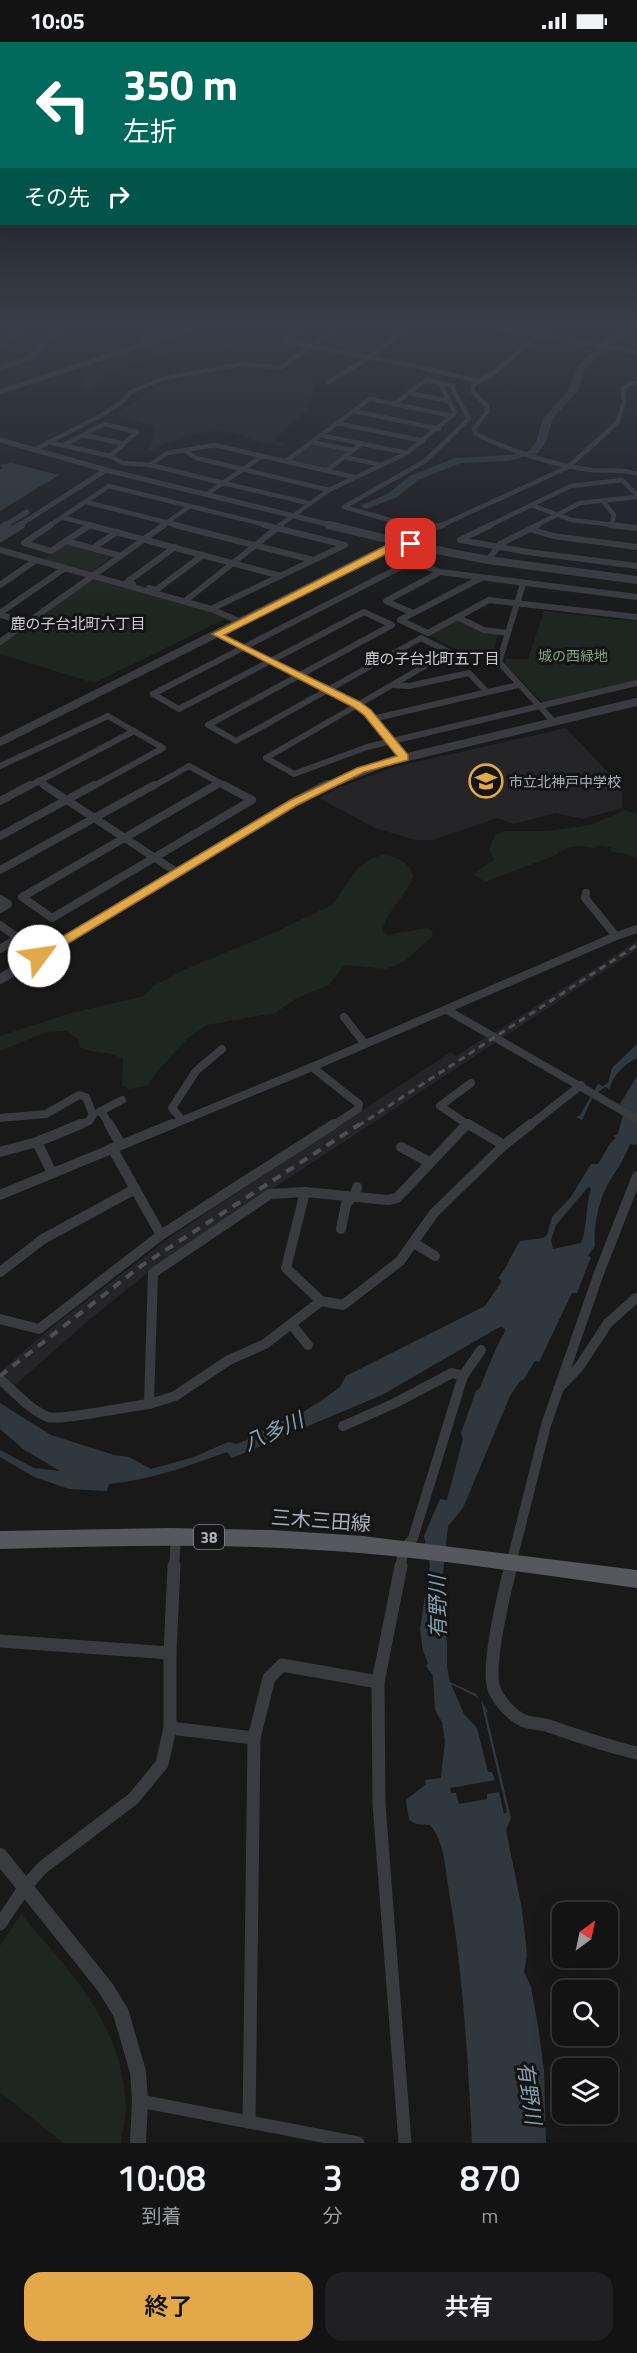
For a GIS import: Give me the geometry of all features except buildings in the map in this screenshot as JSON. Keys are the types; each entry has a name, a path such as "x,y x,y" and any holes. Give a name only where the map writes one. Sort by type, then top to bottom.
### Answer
{"main road":[{"name":"三木三田線","path":"0,1540 176,1536 274,1539 411,1550 509,1561 637,1580"}],"street":[{"path":"34,450 84,424"},
{"path":"64,446 104,424"},
{"path":"104,424 137,432 110,456"},
{"path":"286,461 335,424"},
{"path":"341,424 424,441"},
{"path":"416,424 439,429"},
{"path":"184,601 308,503 354,477 407,453 444,424"},
{"path":"464,424 425,461 349,503 344,507 345,509 429,530 524,489 570,465 616,424"},
{"path":"478,424 474,429 476,434 493,442 591,470 623,470 637,474"},
{"path":"84,435 124,444"},
{"path":"320,435 407,453"},
{"path":"0,440 103,469 399,542 488,560 637,580"},
{"path":"48,442 110,456 114,460 130,464 150,465 308,503"},
{"path":"311,442 352,450"},
{"path":"326,471 361,444"},
{"path":"0,445 83,467 103,469"},
{"path":"150,465 167,453 215,445 354,477"},
{"path":"184,450 196,458 329,490"},
{"path":"207,494 262,456"},
{"path":"344,457 381,465"},
{"path":"0,529 103,469"},
{"path":"0,537 103,469"},
{"path":"637,496 622,480 572,486 459,540 637,566"},
{"path":"90,525 51,551 24,543 109,486 345,545 211,609"},
{"path":"488,560 498,547 580,503 637,496"},
{"path":"603,501 614,515 611,526"},
{"path":"86,502 313,560"},
{"path":"531,505 580,522 637,528"},
{"path":"0,642 190,506"},
{"path":"64,518 281,576"},
{"path":"530,529 553,536 637,547"},
{"path":"93,548 117,532"},
{"path":"66,541 121,556"},
{"path":"0,742 399,542"},
{"path":"174,547 127,582 156,590 203,555"},
{"path":"0,550 211,609 242,622"},
{"path":"0,558 9,553"},
{"path":"0,585 36,560"},
{"path":"637,597 440,572 412,561 153,694 179,709 364,612 392,625 208,725 236,741 421,638 449,652 266,758 294,774 299,774 350,753 391,741 637,683"},
{"path":"0,614 65,568"},
{"path":"413,613 386,601 440,572"},
{"path":"481,578 400,620 428,633 489,600 637,617"},
{"path":"523,584 499,662 554,722"},
{"path":"0,614 27,622"},
{"path":"457,617 484,630 508,633"},
{"path":"217,634 357,705 372,719 404,758"},
{"path":"392,685 409,686 469,673 487,692"},
{"path":"372,719 518,685"},
{"path":"0,979 293,803 335,781 361,770 404,758 637,702"},
{"path":"0,766 108,716 163,748 0,836"},
{"path":"0,801 134,731"},
{"path":"0,870 189,766 252,800 52,918 22,897 220,783"},
{"path":"38,781 178,873"},
{"path":"586,893 585,898 616,936"},
{"path":"0,899 8,904 0,909"},
{"path":"0,925 18,938 0,949"},
{"path":"0,1195 312,1067 637,929"},
{"path":"447,1010 637,1119"},
{"path":"350,1020 365,1044"},
{"path":"182,1119 172,1108 196,1071 222,1049"},
{"path":"0,1319 39,1329 161,1235 358,1108 358,1104 312,1067"},
{"path":"471,1083 440,1106 504,1145"},
{"path":"449,1085 458,1091"},
{"path":"305,1192 286,1268 321,1301 343,1305 400,1261 434,1213 504,1145 583,1087"},
{"path":"0,1118 46,1114 79,1095 86,1097 116,1146 135,1188 161,1235"},
{"path":"0,1152 37,1142 89,1121 97,1113 122,1100"},
{"path":"149,1404 153,1273 270,1194 305,1192 388,1200 397,1198 467,1124"},
{"path":"37,1142 52,1173"},
{"path":"401,1147 429,1162"},
{"path":"637,1176 599,1273 546,1425 509,1561 492,1666 493,1686 498,1696 522,1720 546,1725 597,1744 637,1753"},
{"path":"341,1229 346,1204 356,1192 357,1187"},
{"path":"0,1272 43,1239 135,1188"},
{"path":"414,1243 435,1256"},
{"path":"558,1389 569,1381 609,1321 625,1310 636,1298"},
{"path":"0,1379 48,1417 63,1419 83,1413 149,1404 175,1396 230,1360 265,1344 321,1301"},
{"path":"292,1325 308,1345"},
{"path":"405,2143 379,1804 378,1682 413,1538 463,1376 482,1350"},
{"path":"344,1426 393,1404 452,1373 463,1376"},
{"path":"0,1924 25,1887 43,1868 133,1799 162,1764 170,1728 170,1653 176,1536"},
{"path":"0,1641 170,1653"},
{"path":"249,2122 254,1738 269,1678 282,1665 378,1682"},
{"path":"170,1728 254,1738"},
{"path":"0,1856 105,1987 121,2013 138,2072 140,2102 138,2143"},
{"path":"140,2102 358,2143"}],"shaded area":[{"name":"市立北神戸中学校","path":"566,728 622,787 622,808 583,819 555,813 514,824 497,818 433,840 416,840 375,828 319,798 340,787 394,767"},
{"path":"637,941 637,950 502,1038 494,1033"},
{"path":"486,1037 495,1043 223,1221 141,1278 15,1385 0,1372 53,1326 173,1235 451,1052 456,1056"}],"green space":[{"path":"146,424 291,424 274,439 286,445 271,445 219,431 187,437 147,451 154,435 152,426"},
{"path":"312,443 348,451 325,469 288,461"},
{"path":"67,543 114,555 90,573 42,561"},
{"path":"92,579 206,610 227,618 94,683 0,654 0,645"},
{"name":"城の西緑地","path":"544,611 630,621 637,618 637,681 543,703 506,665 505,659 528,659"},
{"path":"456,620 482,632 498,635 491,661 451,647 428,635"},
{"path":"626,810 637,814 637,859 627,854 611,852 611,847 583,846 565,849 556,855 485,882 473,874 494,860 489,850 495,835 506,831 546,831 590,825"},
{"path":"385,854 403,862 414,876 388,916 382,930 387,935 427,928 433,932 432,937 405,961 386,969 344,965 329,985 297,998 275,1013 207,1025 188,1038 159,1069 148,1085 130,1089 122,1086 123,1059 112,1054 80,1047 79,1040 66,1031 47,1032 0,1051 0,1036 71,1013 144,996 153,986 186,969 280,930 333,904 357,869 370,859"},
{"path":"21,1914 76,1979 104,2025 115,2050 126,2107 121,2143 63,2143 0,2092 0,1946"}],"water":[{"path":"11,463 59,475 0,511 0,470 3,467 0,465"},
{"path":"637,1044 637,1058 620,1071 610,1089 605,1087 593,1096 582,1120 576,1117 580,1115 598,1084 603,1086 608,1083 612,1068"},
{"path":"637,1076 637,1145 630,1144 602,1196 596,1221 595,1246 588,1256 591,1257 577,1293 572,1293 539,1362 535,1361 510,1396 463,1508 448,1526 441,1593 447,1643 447,1667 450,1682 476,1694 481,1701 488,1711 486,1713 511,1818 506,1830 522,1909 527,1955 524,1972 531,1987 544,2070 546,2143 472,2143 461,1985 444,1856 439,1839 430,1825 416,1824 409,1820 406,1800 426,1784 425,1780 441,1778 445,1741 442,1722 435,1710 433,1676 426,1666 428,1663 423,1651 420,1629 430,1565 424,1536 440,1499 447,1500 463,1439 461,1433 476,1391 480,1388 505,1329 501,1327 496,1329 382,1395 232,1458 227,1452 155,1476 109,1484 107,1491 69,1489 34,1477 0,1457 0,1450 34,1468 60,1471 23,1449 0,1429 0,1403 51,1435 114,1455 129,1457 151,1469 194,1457 228,1442 237,1444 253,1437 271,1424 292,1419 340,1387 346,1376 485,1306 502,1281 498,1278 520,1241 543,1238 547,1235 552,1217 571,1197 591,1164 598,1164 608,1146 616,1138 613,1136 618,1134 623,1114 620,1104","holes":["589,1186 591,1189 581,1243 553,1249 551,1240 556,1225","451,1684 481,1701 507,1812 504,1814 499,1792 487,1794 487,1799 459,1804 456,1793 451,1793 450,1788 495,1780 492,1772 488,1772 477,1728 464,1714"]}],"waterway":[{"path":"534,451 541,442 546,424"},
{"path":"366,506 393,495 414,478 459,460 509,458 528,454"}],"railway":[{"path":"358,1126 637,945"},
{"path":"0,1376 141,1266 360,1124"}],"place":[{"name":"市立北神戸中学校","path":"486,781"}],"district":[{"name":"鹿の子台北町六丁目","path":"78,623"},
{"name":"鹿の子台北町五丁目","path":"432,658"}],"route":[{"path":"39,956 293,803 361,770 404,758 367,712 357,705 217,634 399,542 411,544"}],"water label":[{"name":"八多川","path":"273,1431"},
{"name":"有野川","path":"437,1607"},
{"name":"有野川","path":"530,2093"}]}
